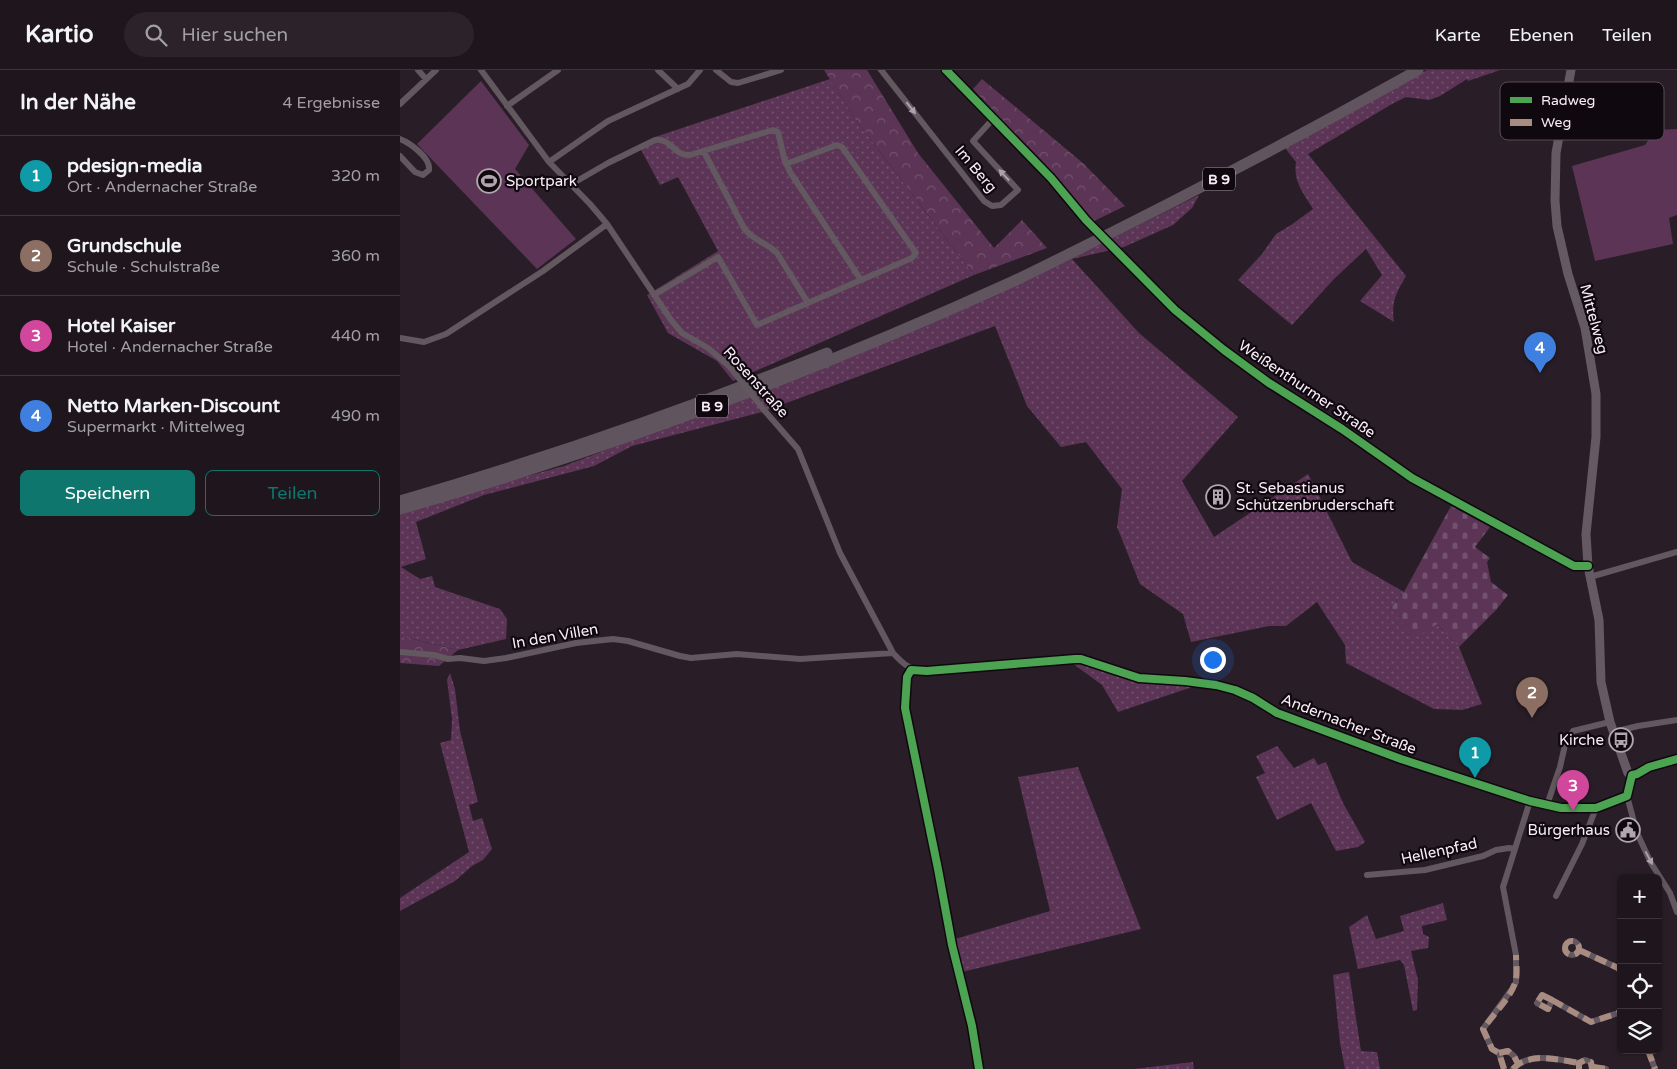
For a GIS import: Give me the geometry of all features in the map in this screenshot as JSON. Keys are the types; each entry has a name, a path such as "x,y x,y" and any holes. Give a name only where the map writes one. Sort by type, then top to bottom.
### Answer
{"highway":[{"name":"B 9","path":"400,501 560,451 694,405 1014,277 1235,163 1404,70"},
{"name":"B 9","path":"400,509 564,458 698,412 826,362 1126,227 1239,169 1418,70"}],"street":[{"path":"418,70 426,80"},
{"path":"400,104 436,70"},
{"name":"Rosenstraße","path":"481,70 549,162 607,224 671,320 682,333 708,348 730,366 764,410 798,449 840,553 893,653 911,670"},
{"path":"507,106 558,70"},
{"path":"658,70 678,89"},
{"path":"549,162 608,121 688,84 700,70"},
{"path":"716,70 731,82 738,83 781,70"},
{"name":"Im Berg","path":"881,70 984,201 992,206 1001,205 1018,190 973,141 993,119"},
{"name":"Weißenthurmer Straße","path":"946,70 1051,178 1086,220 1174,310 1224,350 1269,383 1342,429 1412,478 1574,566 1588,566"},
{"path":"570,185 608,163 656,140 661,139 667,142 683,156 704,152 773,130 778,132 786,164 861,280"},
{"path":"400,139 410,142 428,162 429,170 418,174 400,156"},
{"name":"Mittelweg","path":"1558,140 1555,170 1557,226 1568,274 1585,328 1596,394 1596,437 1586,534 1590,578"},
{"path":"654,295 718,257 757,325 912,258 916,253 842,146 837,145 786,164"},
{"path":"704,152 748,234 772,247 808,303"},
{"path":"400,338 424,342 446,334 543,271 607,224"},
{"path":"1677,552 1590,578 1599,620 1601,682 1610,722 1626,771 1632,775 1637,774 1649,767 1677,759"},
{"name":"In den Villen","path":"400,652 434,655 448,659 460,658 484,661 523,655 576,643 612,639 628,641 691,658 737,654 800,658 893,653"},
{"name":"Andernacher Straße","path":"911,670 927,671 1081,659 1139,678 1216,685 1253,698 1277,713 1401,759 1530,801 1561,808 1596,808 1627,796"},
{"path":"1614,732 1677,720"},
{"path":"1547,805 1560,767 1565,745 1573,732 1610,722"},
{"path":"1632,775 1627,796 1636,833 1651,863 1674,892 1677,912"},
{"path":"1504,1069 1499,1053 1492,1048 1483,1029 1516,982 1516,955 1504,887 1530,801"},
{"path":"1556,896 1582,844 1596,808"},
{"name":"Hellenpfad","path":"1367,875 1425,870 1483,856 1496,850 1515,849"},
{"path":"1579,950 1617,968"},
{"path":"1552,1000 1591,1022 1617,1013"},
{"path":"1499,1053 1508,1051 1514,1056 1516,1067 1540,1057 1579,1066 1583,1060 1587,1060 1591,1062 1593,1068 1606,1069"},
{"path":"1649,1054 1655,1069"}],"green space":[{"path":"824,70 867,70 918,153 994,248 1022,220 1047,248 974,275 855,119"},
{"path":"1427,70 1500,70 1468,81 1467,79 1440,96 1429,100 1406,97 1308,154 1406,276 1395,298 1393,309 1394,322 1360,301 1382,275 1366,249 1334,279 1292,325 1238,280 1262,254 1276,234 1313,209 1297,181 1296,162 1285,148"},
{"path":"830,79 855,119 974,275 733,381 717,361 668,333 647,295 718,251 678,177 660,185 639,146 658,136"},
{"path":"982,79 1084,164 1125,206 1094,221 973,89"},
{"name":"Sportpark","path":"481,81 529,145 515,169 576,239 537,269 417,144"},
{"path":"1677,129 1677,215 1669,218 1673,244 1595,261 1572,166 1645,145 1648,140 1664,140 1664,130"},
{"path":"1199,195 1192,208 1173,225 1124,247 1072,259 1139,333 1238,417 1182,481 1214,537 1308,474 1352,562 1404,592 1390,609 1437,624 1459,647 1482,704 1462,710 1434,709 1346,663 1345,645 1317,602 1286,626 1269,626 1191,642 1183,614 1140,584 1117,527 1122,489 1086,442 1061,447 1027,406 995,326 762,412 632,446 594,466 484,495 416,522 426,559 401,567 420,579 432,576 435,587 500,609 507,619 506,639 458,650 400,636 400,511 564,466 824,367 1071,259"},
{"path":"1451,506 1490,527 1475,547 1490,558 1487,562 1491,582 1508,595 1496,610 1459,647 1437,624 1415,638 1390,609 1404,592"},
{"path":"400,636 458,650 439,666 400,663"},
{"path":"1082,662 1139,680 1198,685 1118,712 1102,685 1072,663"},
{"path":"450,673 455,689 460,731 478,802 469,805 473,821 482,818 492,849 483,860 472,866 455,881 400,911 400,898 469,852 440,743 451,740 452,719 447,680"},
{"path":"1277,746 1294,768 1314,758 1318,765 1326,762 1343,803 1365,842 1358,847 1336,851 1311,803 1277,820 1256,777 1265,773 1256,756"},
{"path":"1078,767 1141,929 962,972 955,939 1050,911 1018,777"},
{"path":"1443,903 1447,920 1422,926 1423,934 1429,937 1428,948 1411,951 1418,980 1417,1010 1413,1011 1404,965 1400,960 1358,969 1349,927 1367,915 1376,939 1404,931 1400,916"},
{"path":"1349,972 1361,1051 1377,1052 1380,1069 1345,1069 1340,1043 1333,975"},
{"path":"1193,1062 1194,1069 1134,1069"}],"marked path":[{"path":"1569,941 1575,941 1579,948 1575,955 1569,955 1565,951 1565,945 1569,941"},
{"path":"1579,950 1617,968"},
{"path":"1504,1069 1499,1053 1492,1049 1483,1029 1513,988 1516,976 1516,955"},
{"path":"1542,995 1552,1000 1548,1009 1537,1003 1542,995"},
{"path":"1552,1000 1591,1022 1617,1013"},
{"path":"1499,1053 1508,1051 1514,1056 1518,1064"},
{"path":"1649,1054 1655,1069"},
{"path":"1513,1069 1520,1063 1536,1058 1579,1063"},
{"path":"1579,1069 1579,1063 1585,1060 1591,1062 1592,1069"},
{"path":"1593,1067 1606,1069"}],"cycle path":[{"path":"946,70 1051,178 1086,220 1175,310 1224,350 1269,383 1342,429 1412,478 1574,566 1588,566"},
{"path":"979,1069 972,1026 952,945 905,708 907,677 911,670 927,671 1081,659 1139,678 1216,685 1235,690 1253,698 1277,713 1401,759 1530,801 1561,808 1596,808 1627,796 1632,775 1649,767 1677,759"}],"place":[{"name":"Sportpark","path":"489,181"},
{"name":"Netto Marken-Discount","path":"1540,373"},
{"name":"St. Sebastianus Schützenbruderschaft","path":"1218,497"},
{"name":"Grundschule","path":"1532,718"},
{"name":"Kirche","path":"1621,740"},
{"name":"pdesign-media","path":"1475,778"},
{"name":"Hotel Kaiser","path":"1573,811"},
{"name":"Bürgerhaus","path":"1628,830"}]}
